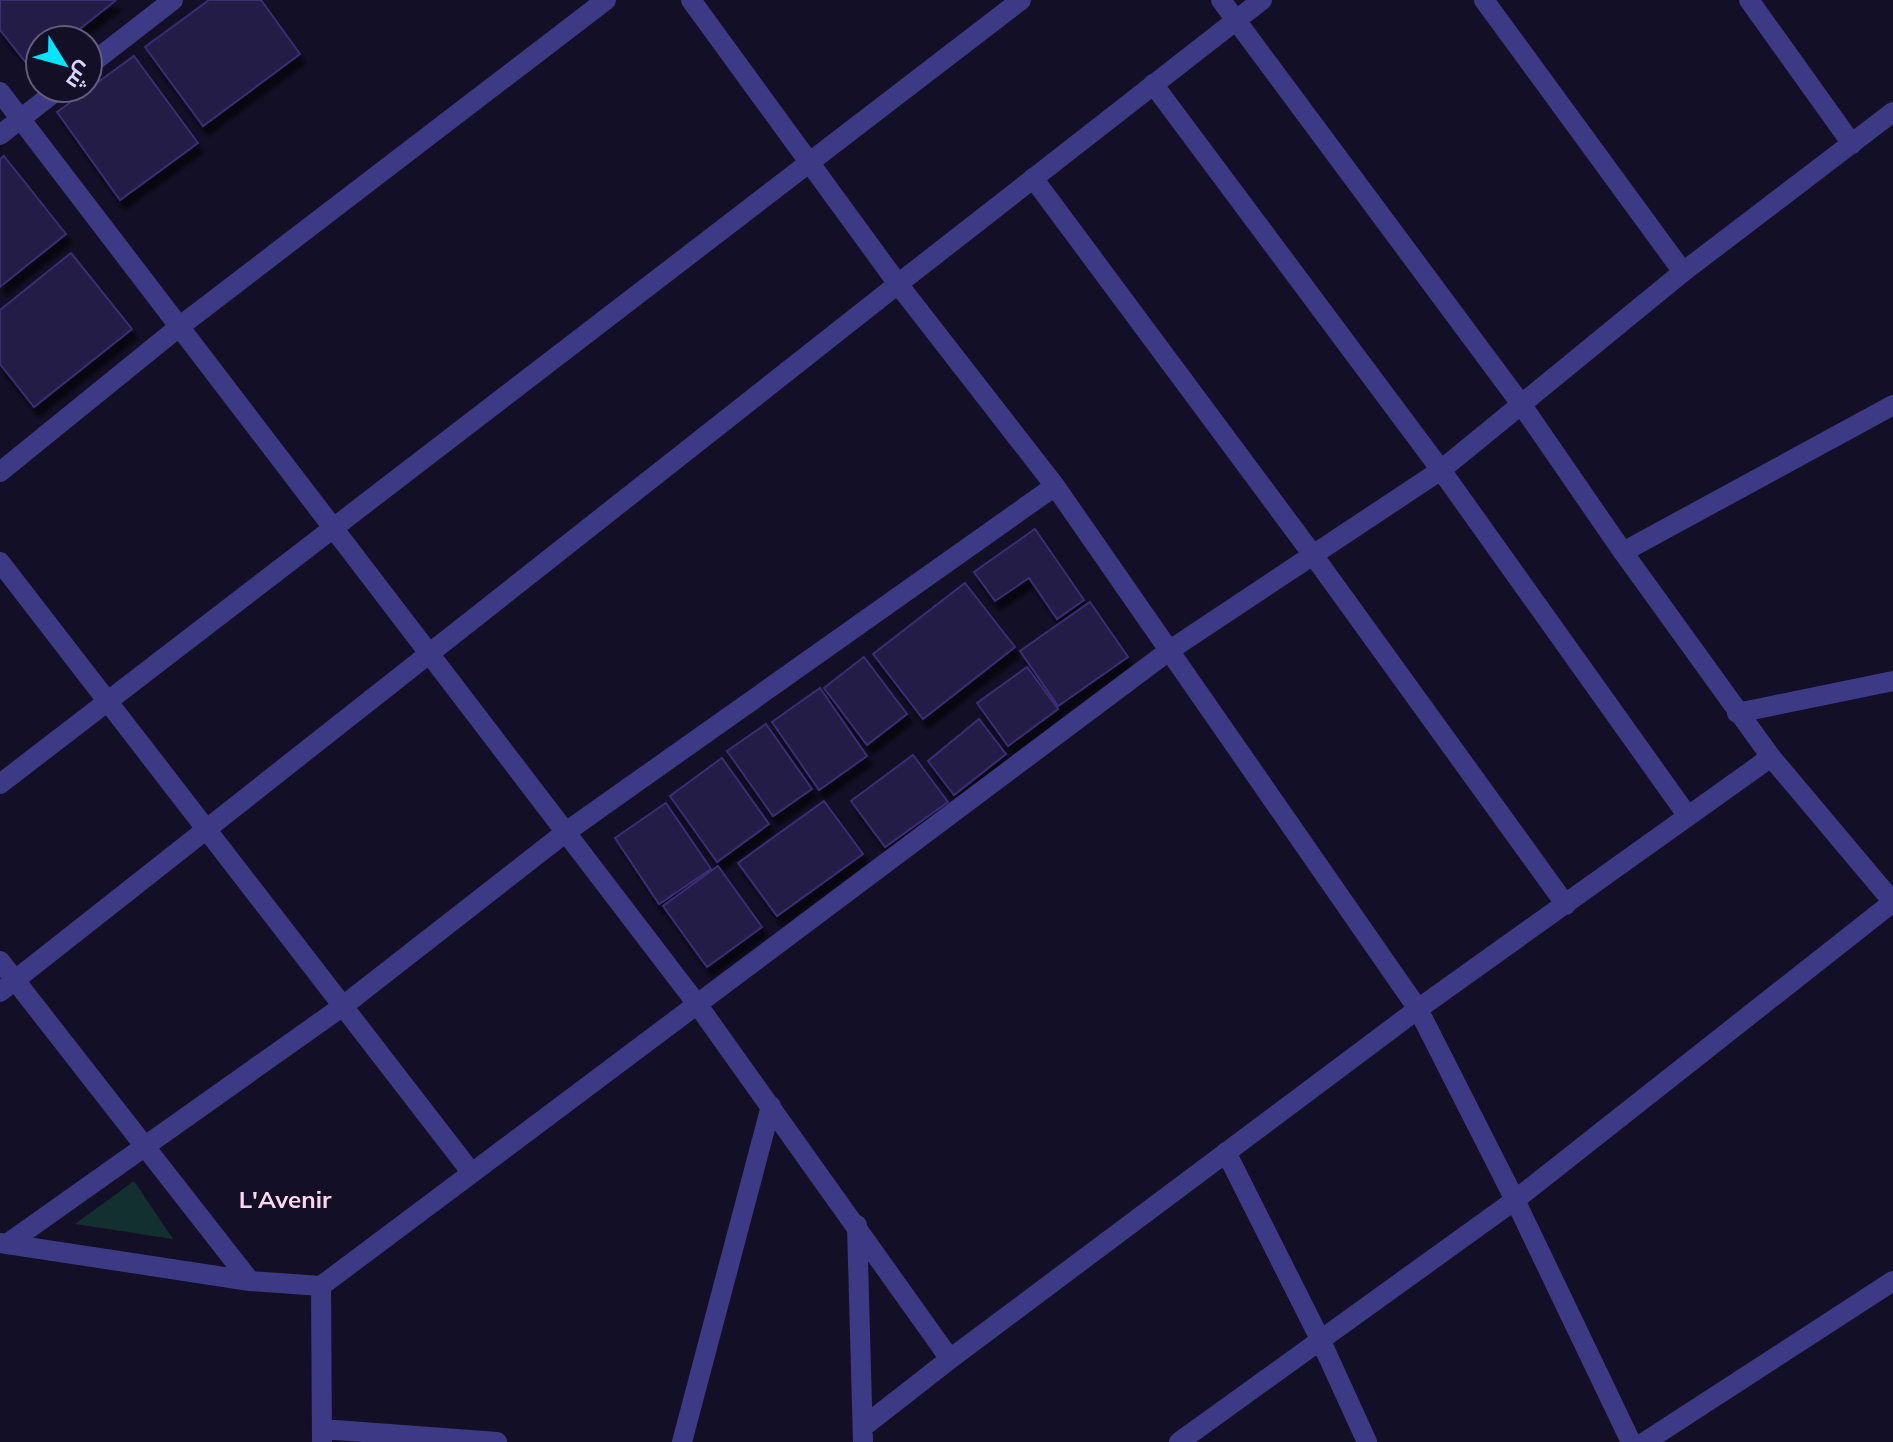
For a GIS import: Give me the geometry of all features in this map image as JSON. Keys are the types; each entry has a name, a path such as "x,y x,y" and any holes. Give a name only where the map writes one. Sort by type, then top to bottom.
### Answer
{"street":[{"path":"104,54 173,0"},
{"path":"0,472 179,327 606,0"},
{"path":"691,0 898,284 1055,486 1418,1009 1515,1200 1631,1442"},
{"path":"0,784 1021,0"},
{"path":"1179,1442 1515,1200 1893,902 1737,713 1521,404 1221,0"},
{"path":"7,986 1262,0"},
{"path":"1484,0 1683,272"},
{"path":"1749,0 1852,144"},
{"path":"1153,84 1441,470 1687,815"},
{"path":"0,92 697,1004 950,1359"},
{"path":"0,135 39,104"},
{"path":"3,1243 250,1281 321,1286 1170,650 1441,470 1683,272 1893,112"},
{"path":"1033,178 1313,555 1566,905"},
{"path":"1623,552 1893,405"},
{"path":"3,1243 343,1006 566,832 1055,486"},
{"path":"0,562 471,1172"},
{"path":"1737,713 1893,681"},
{"path":"863,1434 950,1359 1226,1152 1418,1009 1771,757"},
{"path":"0,961 7,986 145,1146 250,1281"},
{"path":"682,1442 771,1106"},
{"path":"1226,1152 1320,1339 1367,1442"},
{"path":"857,1225 863,1434"},
{"path":"1645,1442 1893,1281"},
{"path":"321,1286 322,1435 497,1442"}],"green space":[{"path":"134,1181 173,1239 75,1224"}],"building":[{"path":"0,0 115,1 86,24 24,24 24,60 0,30"},
{"path":"209,0 261,0 300,54 203,126 145,47"},
{"path":"134,56 198,143 120,200 57,112 68,104 104,104 104,78"},
{"path":"4,156 66,234 0,287 0,159"},
{"path":"71,253 132,329 34,407 0,364 0,310"},
{"path":"1035,529 1084,600 1057,619 1029,578 995,601 974,572"},
{"path":"965,583 1015,647 923,719 873,654"},
{"path":"1090,602 1128,657 1058,706 1020,651"},
{"path":"864,657 907,714 867,745 824,688"},
{"path":"1027,667 1058,709 1008,746 977,703"},
{"path":"820,688 867,756 819,790 772,722"},
{"path":"979,719 1006,754 954,795 928,761"},
{"path":"766,724 812,789 773,816 727,751"},
{"path":"913,755 948,802 885,847 851,801"},
{"path":"722,758 769,824 717,862 670,796"},
{"path":"824,801 863,854 777,916 738,863"},
{"path":"666,803 711,869 659,904 615,838"},
{"path":"718,866 762,927 707,967 663,906"}],"district":[{"name":"L'Avenir","path":"285,1200"}]}
